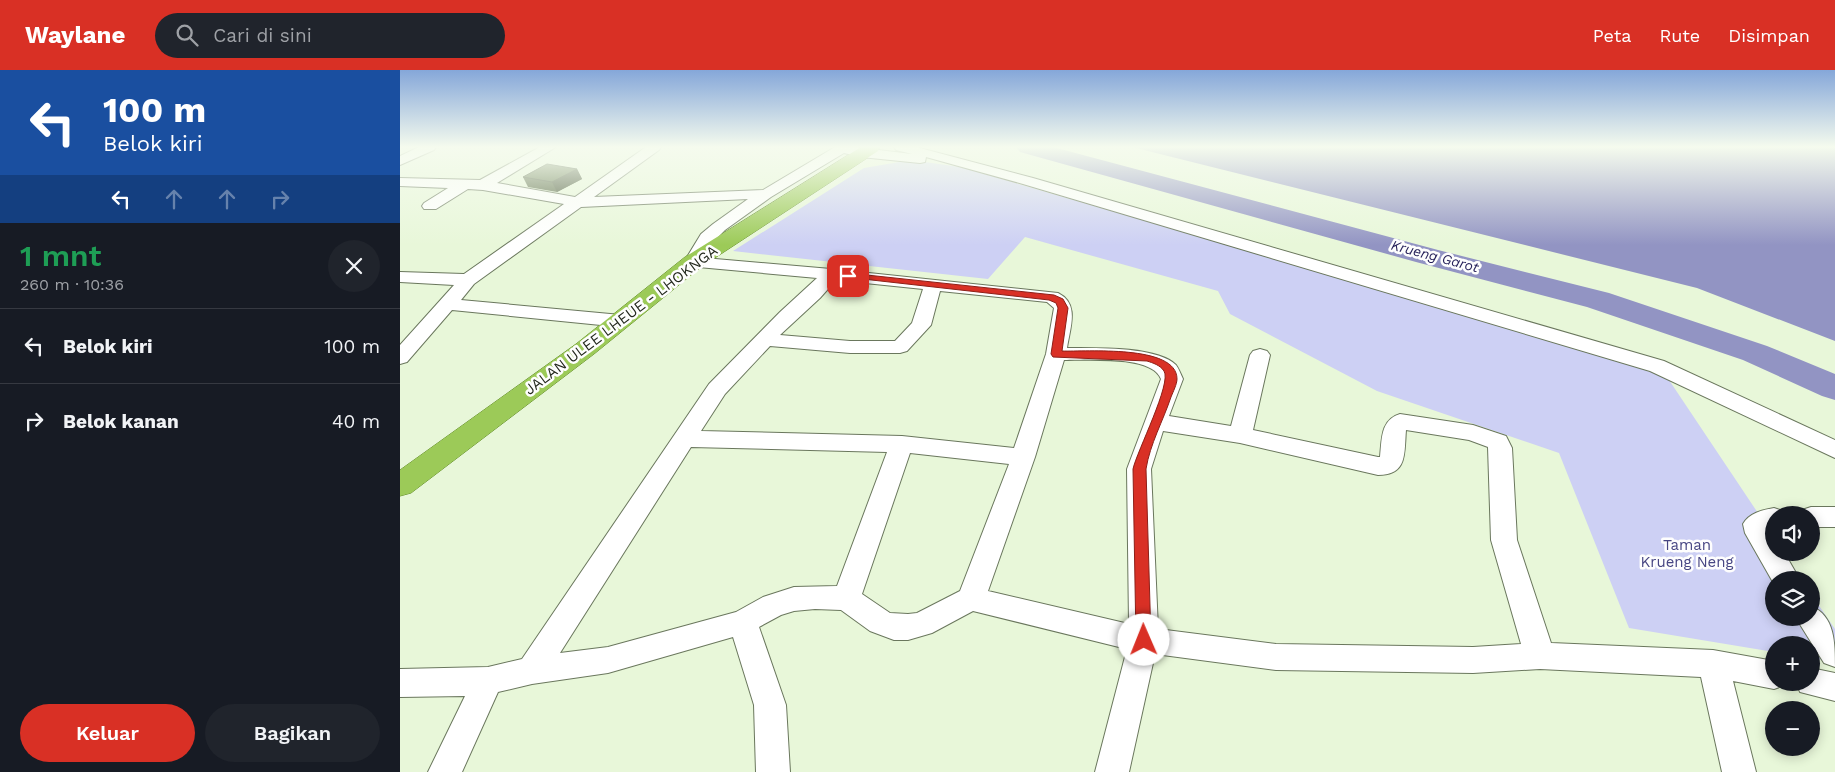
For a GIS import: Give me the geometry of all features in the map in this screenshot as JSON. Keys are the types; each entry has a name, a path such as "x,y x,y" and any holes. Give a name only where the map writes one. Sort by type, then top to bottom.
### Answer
{"highway":[{"name":"JALAN ULEE LHEUE - LHOKNGA","path":"400,484 621,321 693,262 807,180"}],"street":[{"path":"483,185 492,180"},
{"path":"400,358 468,280 609,180"},
{"path":"792,180 766,194 707,238 693,262 1051,297 1059,301 1063,308 1056,354 1022,457 971,599"},
{"path":"1023,180 1657,366 1835,450"},
{"path":"400,182 483,185 579,202 766,194"},
{"path":"430,206 464,184"},
{"path":"532,670 718,389 786,316 813,294 831,274"},
{"path":"400,277 468,280"},
{"path":"764,339 850,347 900,347 921,325 933,285"},
{"path":"447,304 621,321"},
{"path":"1056,354 1149,358 1162,363 1169,370 1172,379 1157,422 1142,456 1140,469 1144,640 1112,772"},
{"path":"1240,435 1260,355"},
{"path":"1157,422 1240,435 1378,466 1387,466 1392,460 1395,427 1400,422 1473,433 1498,442 1500,448 1504,540 1540,656"},
{"path":"686,439 902,444 1022,457"},
{"path":"846,598 902,444"},
{"path":"1820,517 1835,516"},
{"path":"1765,519 1756,524 1758,533 1765,545"},
{"path":"400,683 488,681 532,670 608,660 743,622 773,605 794,599 815,597 846,598 880,622 894,626 908,627 922,624 971,599 1144,640 1276,657 1473,660 1540,656 1712,664 1765,673"},
{"path":"743,622 770,705 773,772"},
{"path":"1816,626 1835,654"},
{"path":"1712,664 1739,772"},
{"path":"445,772 488,681"},
{"path":"1820,684 1835,687"}],"green space":[{"name":"Taman Krueng Neng","path":"845,180 1004,180 1663,371 1765,524 1765,561 1789,561 1796,571 1765,571 1765,626 1820,626 1820,607 1835,629 1835,662 1820,660 1820,636 1765,636 1765,651 1629,628 1559,453 1377,391 1230,314 1218,291 1025,237 988,279 733,251"}],"shaded area":[{"path":"1263,180 1835,180 1835,341 1697,288"}],"building":[{"path":"539,180 556,180 552,182"}],"waterway":[{"name":"Krueng Garot","path":"1148,180 1427,256 1598,300 1755,353 1835,388"}],"route":[{"path":"848,276 1051,297 1059,301 1063,308 1056,354 1149,358 1162,363 1169,370 1172,379 1157,422 1142,456 1140,469 1144,640"}]}
